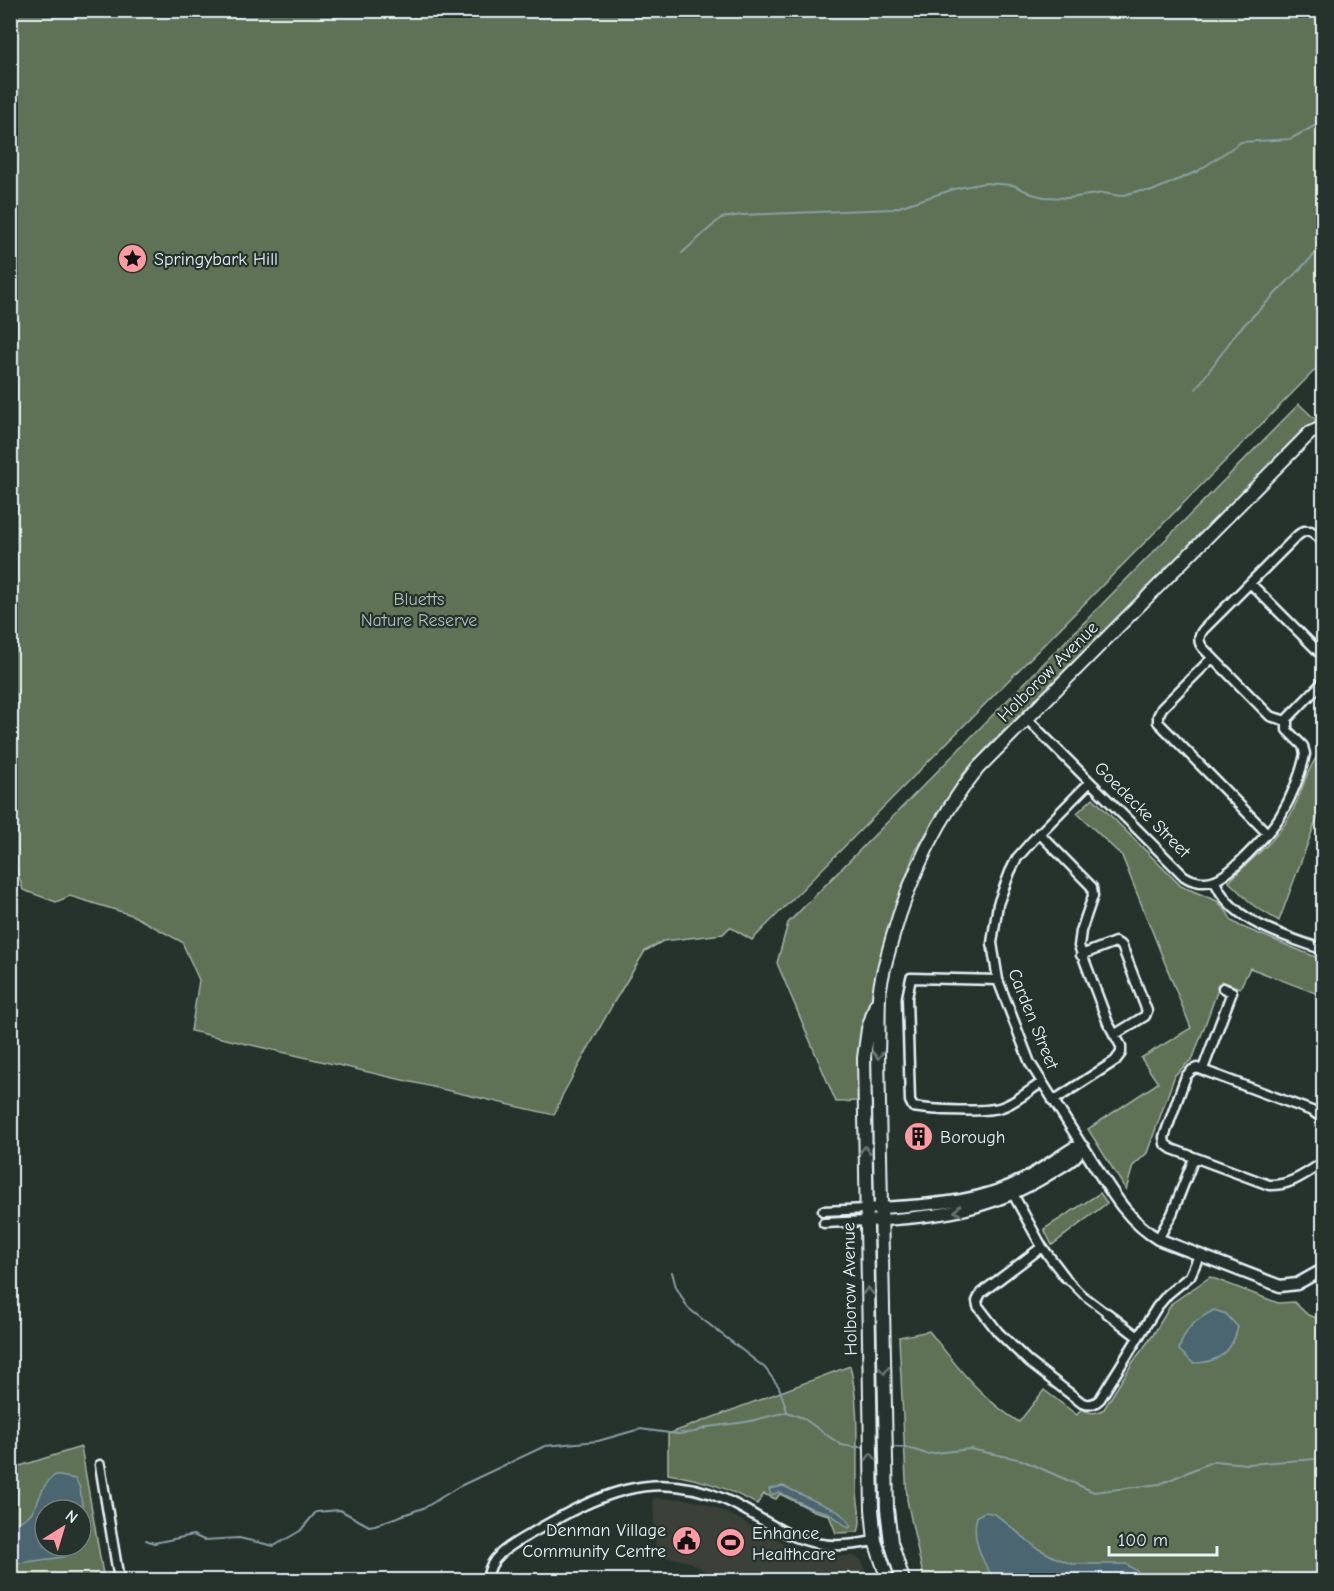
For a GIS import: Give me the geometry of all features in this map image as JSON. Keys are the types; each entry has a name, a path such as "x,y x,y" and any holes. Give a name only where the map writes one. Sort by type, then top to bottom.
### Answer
{"main road":[{"name":"Holborow Avenue","path":"888,1581 875,1541 872,1509 864,1058 868,1029 879,996 903,902 932,835 968,781 1026,718 1310,433 1323,427"},
{"name":"Holborow Avenue","path":"879,996 882,1335 886,1406 887,1509 890,1540 903,1581"},
{"path":"875,1541 890,1540"}],"street":[{"path":"1286,721 1270,716 1212,658 1200,644 1200,634 1300,533 1311,531 1323,542"},
{"path":"1250,583 1323,657"},
{"path":"1212,658 1161,708 1158,722 1267,832"},
{"path":"1323,681 1286,721 1287,730 1303,746 1305,756 1286,805 1267,832 1227,873 1215,880 1220,891 1250,921 1323,950"},
{"name":"Goedecke Street","path":"1026,718 1184,876 1196,882 1215,880"},
{"name":"Carden Street","path":"1083,1147 1041,1083 1026,1055 998,980 992,943 998,904 1013,865 1039,833 1090,782"},
{"path":"1039,833 1092,887 1094,896 1080,936 1081,955 1108,1023 1121,1047 1117,1060 1053,1101"},
{"path":"1081,955 1115,942 1122,946 1147,1010 1145,1016 1114,1035"},
{"path":"998,980 911,978 906,998 909,1101 913,1107 922,1109 1001,1108 1041,1083"},
{"path":"1203,1069 1232,992 1223,988"},
{"path":"1323,1119 1312,1111 1196,1068 1187,1074 1164,1135 1164,1142 1168,1147 1269,1185 1281,1185 1292,1181 1323,1162"},
{"path":"824,1223 867,1215 972,1209 1031,1185 1077,1157 1082,1147 1073,1148 1025,1179 999,1190 973,1198 882,1214"},
{"path":"1083,1147 1125,1211 1143,1230 1158,1239 1280,1286 1297,1284 1323,1269"},
{"path":"1158,1239 1172,1214 1194,1158"},
{"path":"1013,1194 1042,1247 1065,1277 1082,1294 1138,1337"},
{"path":"823,1211 867,1215"},
{"path":"1042,1247 982,1292 977,1301 979,1308 1018,1353 1082,1403 1088,1405 1100,1399 1164,1298 1190,1276 1199,1256"},
{"path":"100,1465 118,1581"},
{"path":"488,1581 493,1564 510,1546 587,1502 642,1486 675,1486 706,1492 796,1537 813,1542 840,1545 875,1541"}],"shaded area":[{"path":"653,1498 700,1502 803,1551 823,1556 855,1556 862,1561 868,1580 721,1580 689,1562 656,1557"}],"green space":[{"name":"Bluetts Nature Reserve","path":"10,11 1323,11 1323,362 752,940 730,927 723,934 663,941 645,951 614,1002 563,1094 554,1115 191,1031 199,980 182,942 132,915 70,896 56,902 23,890 11,856"},
{"path":"1299,404 1316,420 1086,652 995,739 963,774 914,853 905,880 882,955 859,1050 858,1101 836,1102 777,963 788,923"},
{"path":"1323,749 1323,802 1279,921 1254,906 1229,882 1285,824 1317,756"},
{"path":"1093,798 1181,886 1217,901 1232,921 1240,926 1323,960 1323,996 1250,968 1240,988 1221,981 1193,1058 1175,1075 1147,1153 1133,1166 1126,1190 1088,1129 1158,1083 1141,1058 1191,1028 1122,856 1077,813"},
{"path":"1100,1193 1107,1203 1052,1245 1044,1229"},
{"path":"1210,1277 1278,1303 1294,1302 1308,1315 1323,1320 1323,1580 924,1580 907,1500 899,1337 929,1331 959,1369 981,1392 1019,1422 1044,1390 1077,1415 1081,1409 1095,1413 1104,1409 1172,1303"},
{"path":"850,1366 856,1412 857,1491 860,1522 858,1532 836,1533 829,1515 814,1511 780,1494 776,1499 764,1494 757,1504 714,1485 668,1474 668,1434"},
{"path":"81,1447 90,1498 33,1498 33,1558 93,1558 93,1516 104,1580 11,1580 10,1469"}],"water":[{"path":"1214,1310 1226,1314 1238,1327 1235,1336 1228,1349 1217,1358 1193,1363 1179,1350 1181,1343 1191,1326"},
{"path":"55,1475 75,1479 80,1488 81,1498 39,1498 48,1481"},
{"path":"783,1486 834,1509 843,1515 851,1526 849,1528 829,1513 811,1508 779,1492 771,1495 769,1489"},
{"path":"33,1510 33,1558 56,1558 11,1564 11,1524 29,1515"},
{"path":"985,1512 995,1514 1037,1548 1054,1557 1072,1564 1126,1564 1137,1571 1143,1580 996,1580 982,1558 975,1533 977,1516"}],"waterway":[{"path":"682,253 721,218 742,215 893,209 954,189 984,183 1013,185 1044,197 1069,198 1103,193 1120,196 1138,191 1152,191 1198,171 1241,142 1290,139 1324,121"},
{"path":"1196,389 1237,332 1315,254 1324,248"},
{"path":"672,1272 676,1287 688,1308 765,1368 779,1387 787,1411"},
{"path":"146,1540 154,1543 193,1535 204,1540 239,1538 274,1546 300,1531 316,1512 340,1510 369,1526 375,1525 426,1507 458,1487 545,1446 598,1441 640,1429 677,1434 695,1432 708,1427 746,1422 787,1412 803,1418 841,1445 865,1447"},
{"path":"889,1447 908,1448 927,1454 970,1449 1022,1460 1094,1492 1160,1484 1214,1461 1247,1464 1316,1459 1324,1456"}],"place":[{"name":"Springybark Hill","path":"133,259"},
{"name":"Borough","path":"919,1137"},
{"name":"Denman Village Community Centre","path":"687,1540"},
{"name":"Enhance Healthcare","path":"731,1543"}]}
